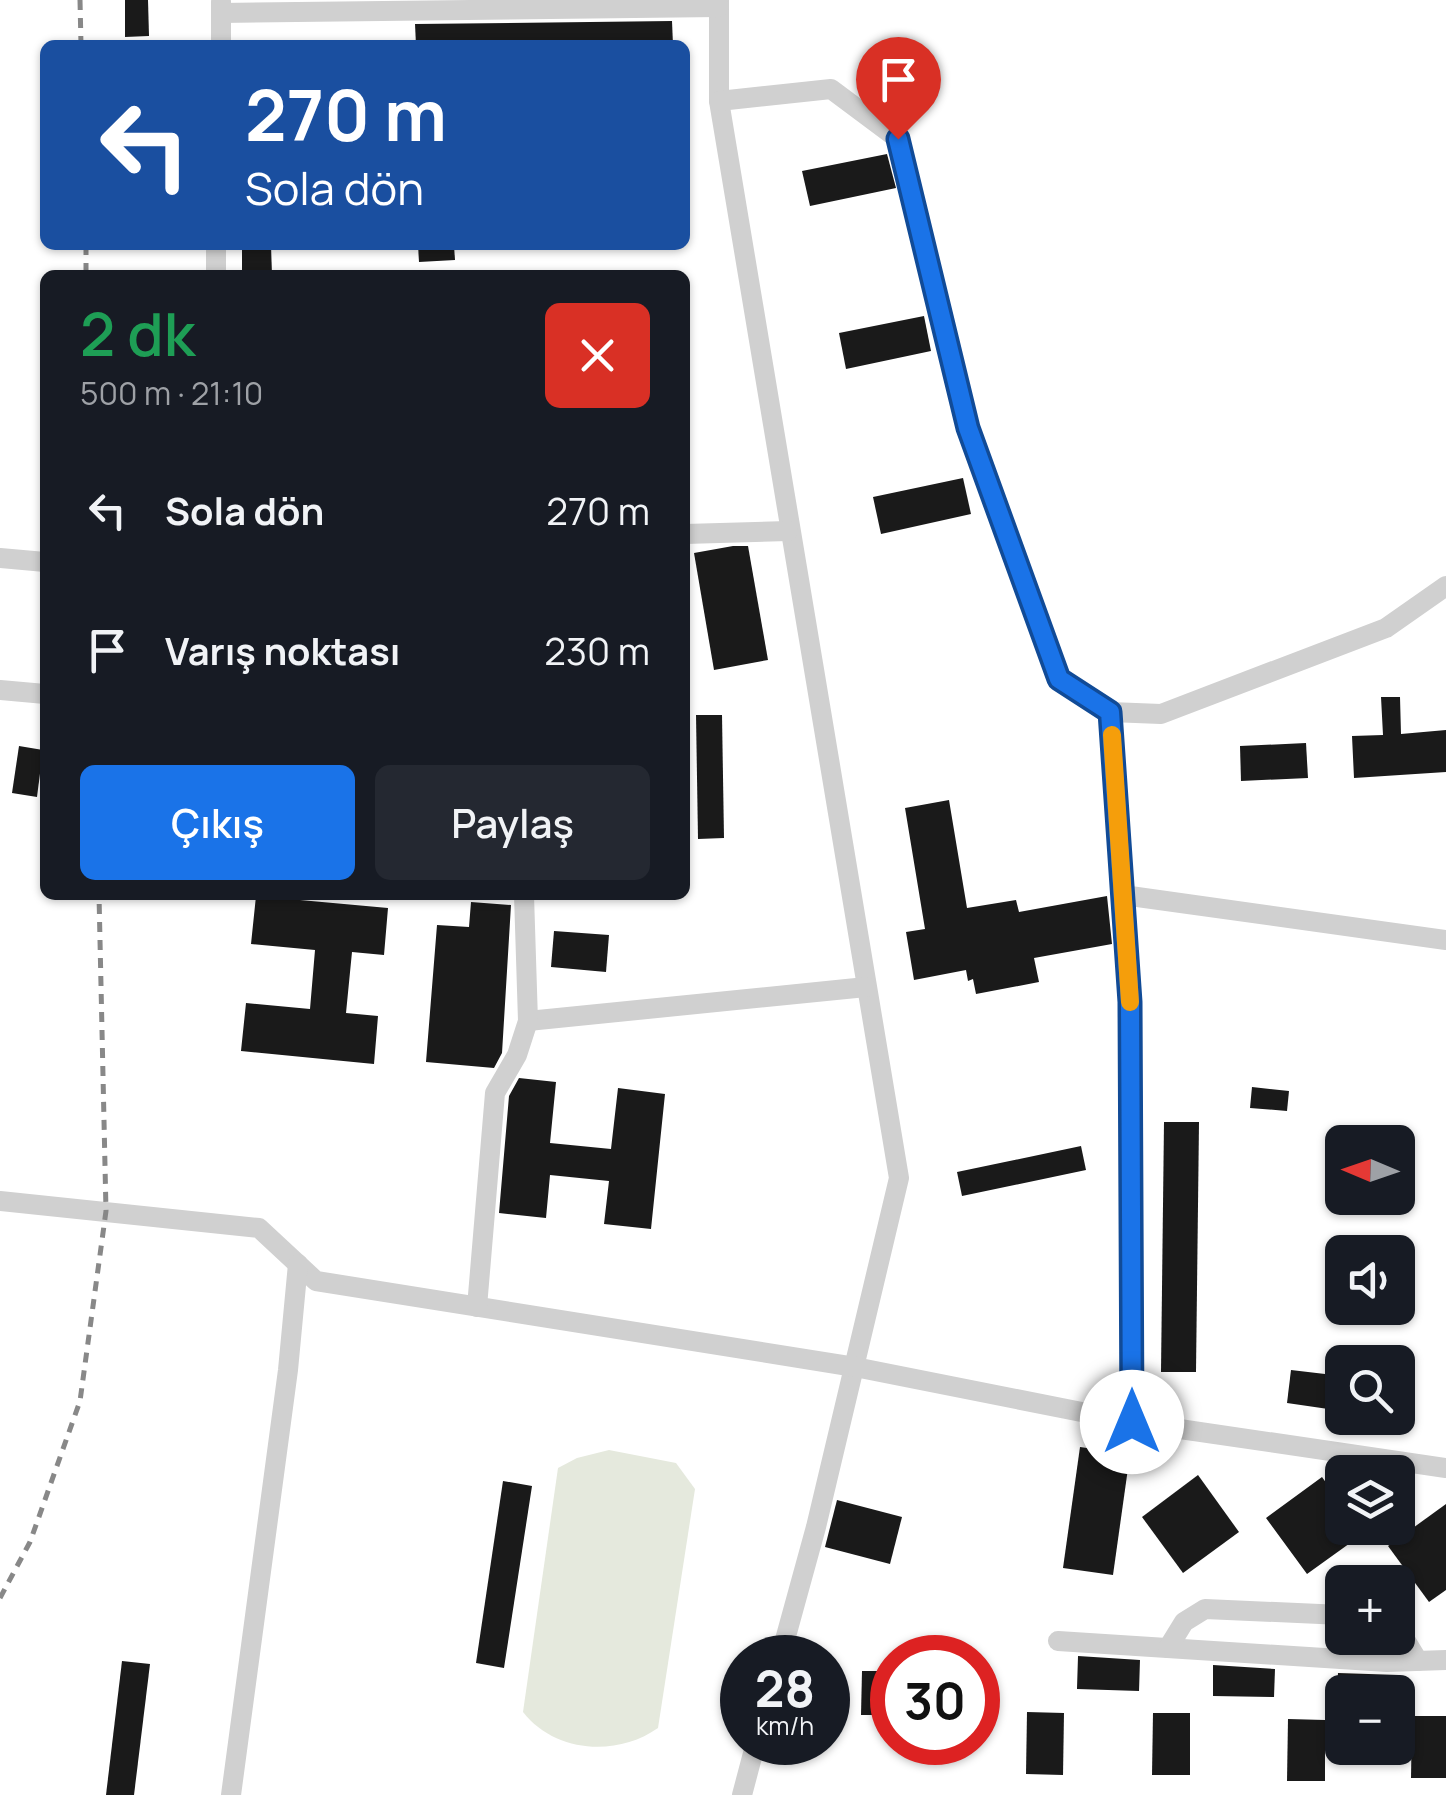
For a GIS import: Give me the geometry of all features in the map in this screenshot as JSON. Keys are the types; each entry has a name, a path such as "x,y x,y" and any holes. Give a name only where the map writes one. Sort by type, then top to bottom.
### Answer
{"street":[{"path":"220,40 221,6 719,4 719,101 899,1178 786,1635"},
{"path":"719,101 831,89 898,139 968,428 1059,679 1110,712 1161,714 1386,628 1446,586"},
{"path":"690,534 788,530"},
{"path":"0,558 40,562"},
{"path":"0,690 40,694"},
{"path":"1110,712 1130,1002 1132,1422"},
{"path":"1123,896 1446,940"},
{"path":"477,1307 495,1093 518,1055 528,1021 524,900"},
{"path":"528,1021 866,988"},
{"path":"0,1201 259,1228 316,1282 855,1367 1132,1422 1446,1468"},
{"path":"231,1795 288,1370 298,1264"},
{"path":"1168,1648 1184,1622 1205,1609 1325,1614"},
{"path":"1058,1641 1387,1662 1446,1660"},
{"path":"1414,1655 1418,1661"},
{"path":"742,1795 750,1765"}],"shaded area":[{"path":"609,1450 676,1463 695,1489 658,1728 624,1744 587,1746 552,1736 523,1712 558,1468 577,1458"}],"building":[{"path":"125,0 148,0 149,36 125,37"},
{"path":"672,21 673,40 416,40 415,24"},
{"path":"887,154 896,188 810,206 802,171"},
{"path":"242,250 271,250 272,270 242,270"},
{"path":"418,250 454,250 455,260 419,262"},
{"path":"924,316 931,351 846,369 839,333"},
{"path":"963,478 971,514 881,534 873,497"},
{"path":"748,546 768,660 714,670 694,553"},
{"path":"1381,697 1400,697 1401,734 1446,730 1446,772 1354,778 1352,736 1383,735"},
{"path":"696,715 722,715 724,838 698,839"},
{"path":"1306,743 1308,778 1241,781 1240,746"},
{"path":"19,746 40,750 37,797 12,793"},
{"path":"949,800 967,908 1016,900 1019,912 1107,896 1112,944 1034,958 1039,982 976,994 966,970 914,980 906,932 925,929 905,808"},
{"path":"256,900 388,908 384,955 352,952 346,1013 378,1016 374,1064 241,1051 246,1003 310,1009 315,950 251,944"},
{"path":"471,902 511,905 502,1053 494,1068 426,1062 437,925 469,927"},
{"path":"554,931 609,935 606,972 551,967"},
{"path":"519,1078 556,1082 550,1143 611,1149 618,1088 665,1094 651,1229 604,1224 609,1181 550,1175 546,1218 499,1213 509,1096"},
{"path":"1252,1087 1289,1091 1287,1111 1250,1108"},
{"path":"1164,1122 1199,1122 1196,1372 1161,1372"},
{"path":"1081,1146 1086,1170 962,1196 957,1172"},
{"path":"1291,1370 1325,1374 1325,1409 1287,1403"},
{"path":"1080,1447 1130,1454 1113,1575 1063,1568"},
{"path":"1198,1475 1239,1532 1183,1573 1142,1517"},
{"path":"1322,1477 1325,1545 1347,1545 1307,1574 1266,1518"},
{"path":"503,1481 532,1486 504,1668 476,1663"},
{"path":"837,1500 902,1517 890,1564 825,1547"},
{"path":"1446,1504 1446,1590 1429,1602 1415,1583 1415,1565 1402,1565 1388,1546 1415,1545 1415,1526"},
{"path":"1078,1656 1140,1660 1139,1691 1077,1689"},
{"path":"122,1661 150,1664 134,1795 106,1795"},
{"path":"1213,1665 1275,1669 1274,1697 1213,1696"},
{"path":"862,1671 870,1671 870,1715 861,1715"},
{"path":"1027,1712 1064,1713 1063,1775 1026,1774"},
{"path":"1153,1713 1190,1713 1190,1775 1152,1775"},
{"path":"1415,1716 1446,1716 1446,1778 1411,1778 1411,1765 1415,1765"},
{"path":"1288,1719 1325,1720 1325,1781 1287,1781"}],"railway":[{"path":"80,0 81,40"},
{"path":"86,250 86,270"},
{"path":"0,1598 30,1542 80,1401 106,1211 99,900"}],"slow traffic":[{"path":"1112,735 1130,1002"}],"route":[{"path":"898,139 968,428 1059,679 1110,712 1130,1002 1132,1422"}]}
